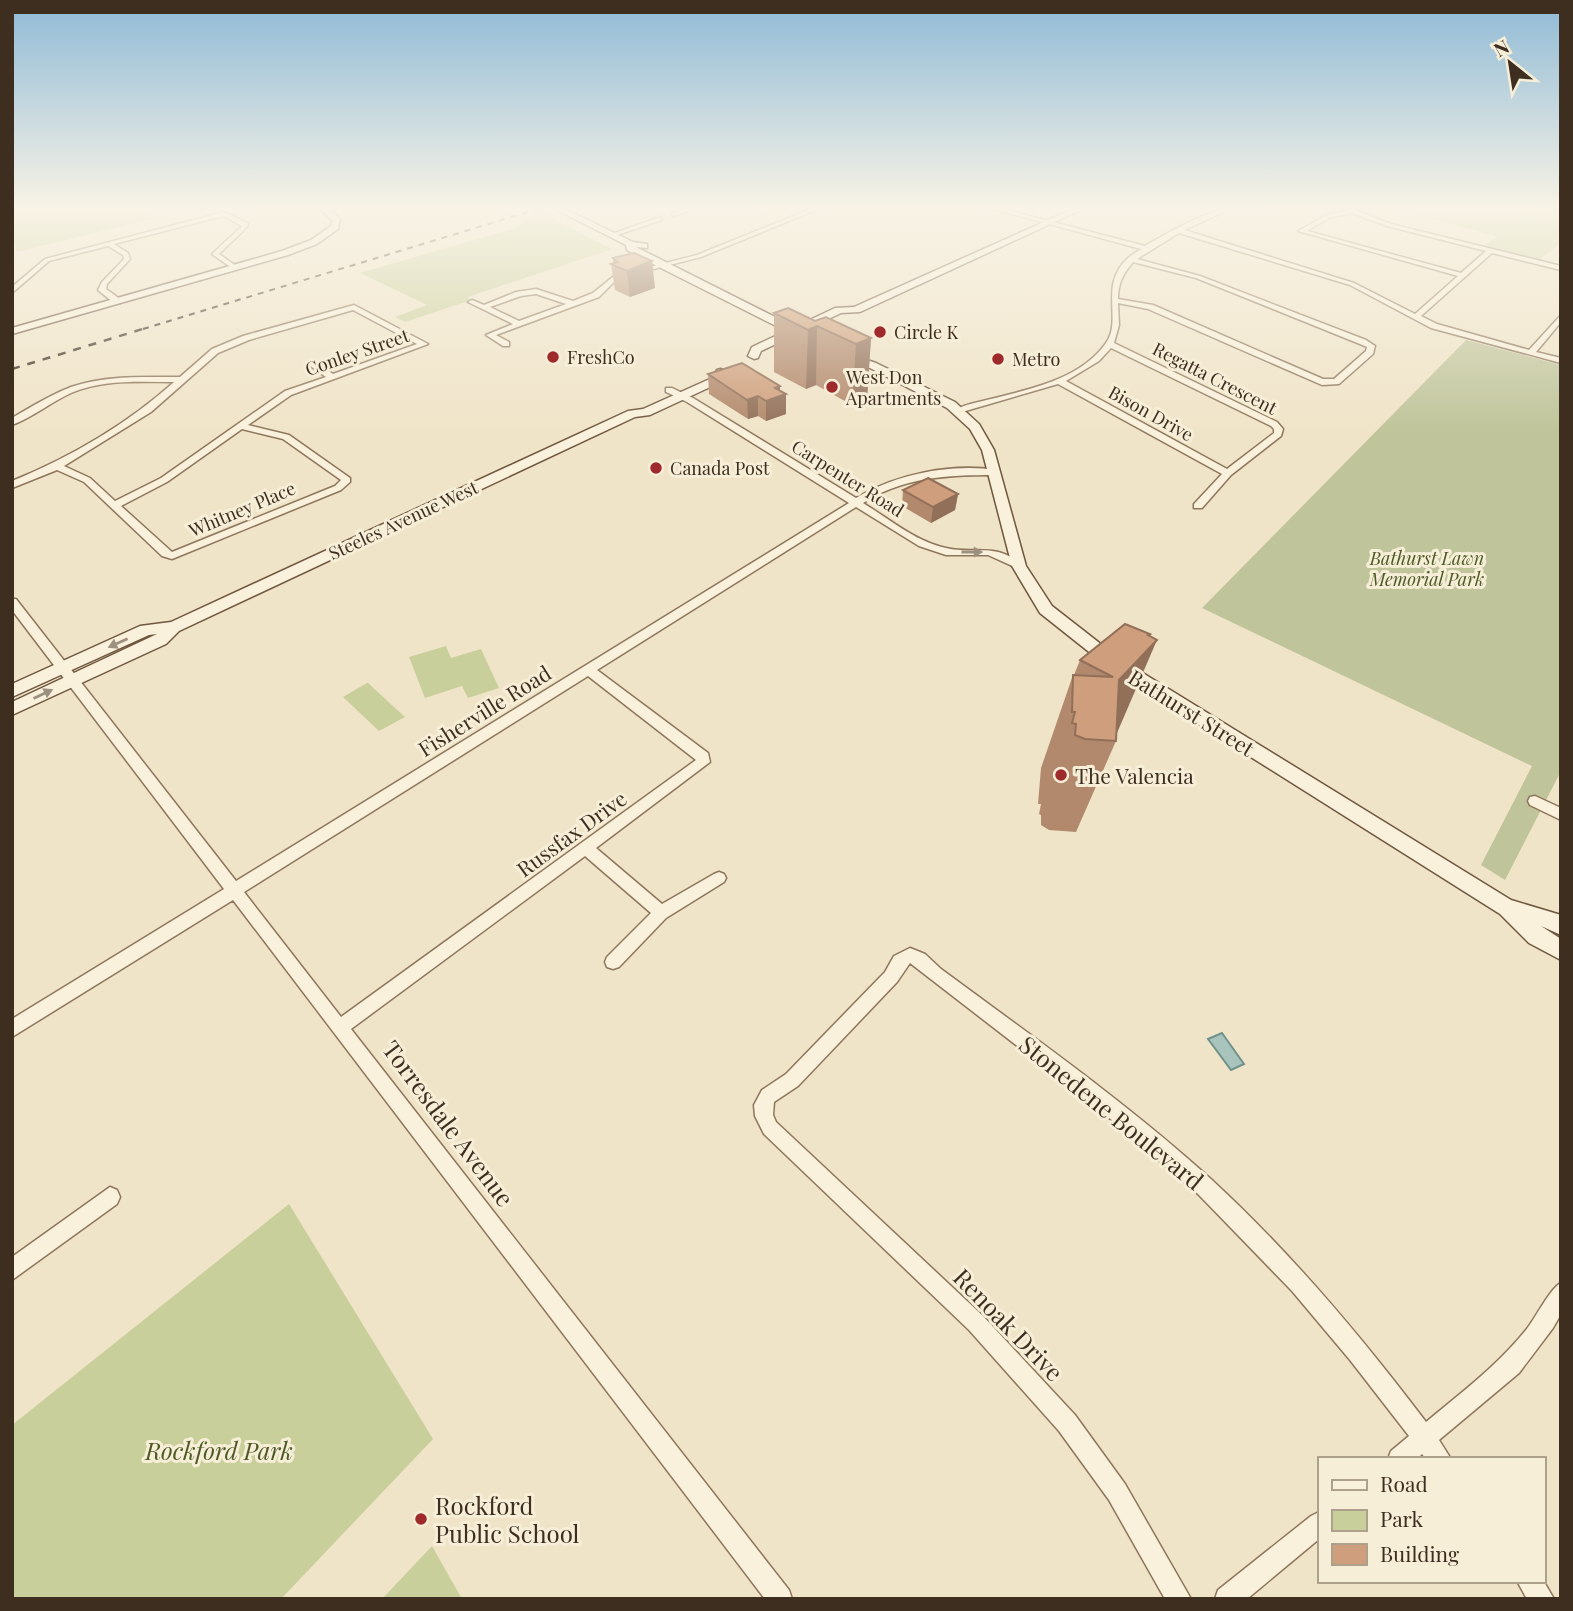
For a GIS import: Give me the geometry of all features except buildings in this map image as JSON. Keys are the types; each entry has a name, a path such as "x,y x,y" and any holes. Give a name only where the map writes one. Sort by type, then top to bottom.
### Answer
{"main road":[{"path":"12,331 177,283"},
{"path":"709,283 806,332"},
{"name":"Steeles Avenue West","path":"632,414 635,406 703,374 721,372 746,360 765,356 806,332 856,315 856,310 916,283"},
{"name":"Bathurst Street","path":"840,349 958,410 975,428 984,442 1019,566 1046,609 1114,663 1507,908 1537,936 1561,950"},
{"name":"Steeles Avenue West","path":"12,691 160,640 174,627 632,414 646,412 717,380 721,372"},
{"name":"Steeles Avenue West","path":"12,709 69,673"},
{"name":"Bathurst Street","path":"1507,908 1546,918 1561,926"}],"street":[{"path":"104,283 102,290 117,300"},
{"path":"506,344 490,335 596,295 609,283"},
{"path":"958,410 1058,380 1090,364 1110,344 1116,324 1116,283"},
{"path":"1114,300 1150,307 1322,382 1336,382 1370,352 1371,346 1363,342 1215,283"},
{"path":"1349,283 1416,317 1460,334 1561,361"},
{"path":"1416,317 1453,283"},
{"path":"484,307 536,290 571,303"},
{"path":"472,302 517,323"},
{"name":"Conley Street","path":"12,485 57,466 148,410 203,359 229,344 347,307 359,307 424,344 288,393 164,480 114,505"},
{"path":"1531,353 1561,317"},
{"name":"Regatta Crescent","path":"1110,344 1279,429 1278,433 1228,473 1198,506"},
{"path":"312,363 332,377"},
{"path":"12,422 64,393 88,385 113,380 182,380"},
{"name":"Bison Drive","path":"1058,380 1228,473"},
{"name":"Carpenter Road","path":"669,390 682,395 923,544 946,552 990,552 1019,566"},
{"name":"Whitney Place","path":"57,466 87,480 166,554 172,556 338,488 346,480 286,437 240,426"},
{"name":"Fisherville Road","path":"12,1029 875,491 903,480 930,474 993,472"},
{"name":"Torresdale Avenue","path":"12,602 780,1599"},
{"name":"Russfax Drive","path":"341,1026 701,763 704,758 588,669"},
{"path":"1535,801 1561,815"},
{"path":"586,848 661,913"},
{"path":"613,962 661,913 719,878"},
{"name":"Stonedene Boulevard","path":"764,1116 763,1105 768,1096 792,1080 891,977 901,959 917,957 935,974 1112,1108 1205,1187 1267,1247 1326,1313 1439,1457"},
{"name":"Renoak Drive","path":"764,1116 770,1128 976,1323 1067,1423 1116,1492 1179,1599"},
{"path":"12,1270 110,1197"},
{"path":"1401,1457 1511,1366 1546,1321 1561,1293"},
{"path":"1227,1599 1318,1525"},
{"path":"1530,1583 1542,1599"}],"green space":[{"path":"381,283 509,283 468,297 471,300 405,322 395,317 427,305"},
{"name":"Bathurst Lawn Memorial Park","path":"1466,340 1561,365 1561,771 1505,880 1481,865 1532,766 1202,608"},
{"path":"446,646 451,658 481,649 499,688 468,698 462,686 425,698 409,657"},
{"path":"368,683 405,717 379,731 343,697"},
{"name":"Rockford Park","path":"289,1204 433,1439 281,1599 12,1599 12,1425"},
{"path":"432,1546 462,1599 382,1599"}],"water":[{"path":"1222,1033 1244,1064 1231,1070 1208,1039"}],"railway":[{"path":"143,329 294,283"},
{"path":"12,369 149,327"}],"place":[{"name":"Circle K","path":"880,332"},
{"name":"FreshCo","path":"553,357"},
{"name":"Metro","path":"998,359"},
{"name":"West Don Apartments","path":"832,387"},
{"name":"Canada Post","path":"656,468"},
{"name":"The Valencia","path":"1061,775"},
{"name":"Rockford Public School","path":"421,1519"}]}
